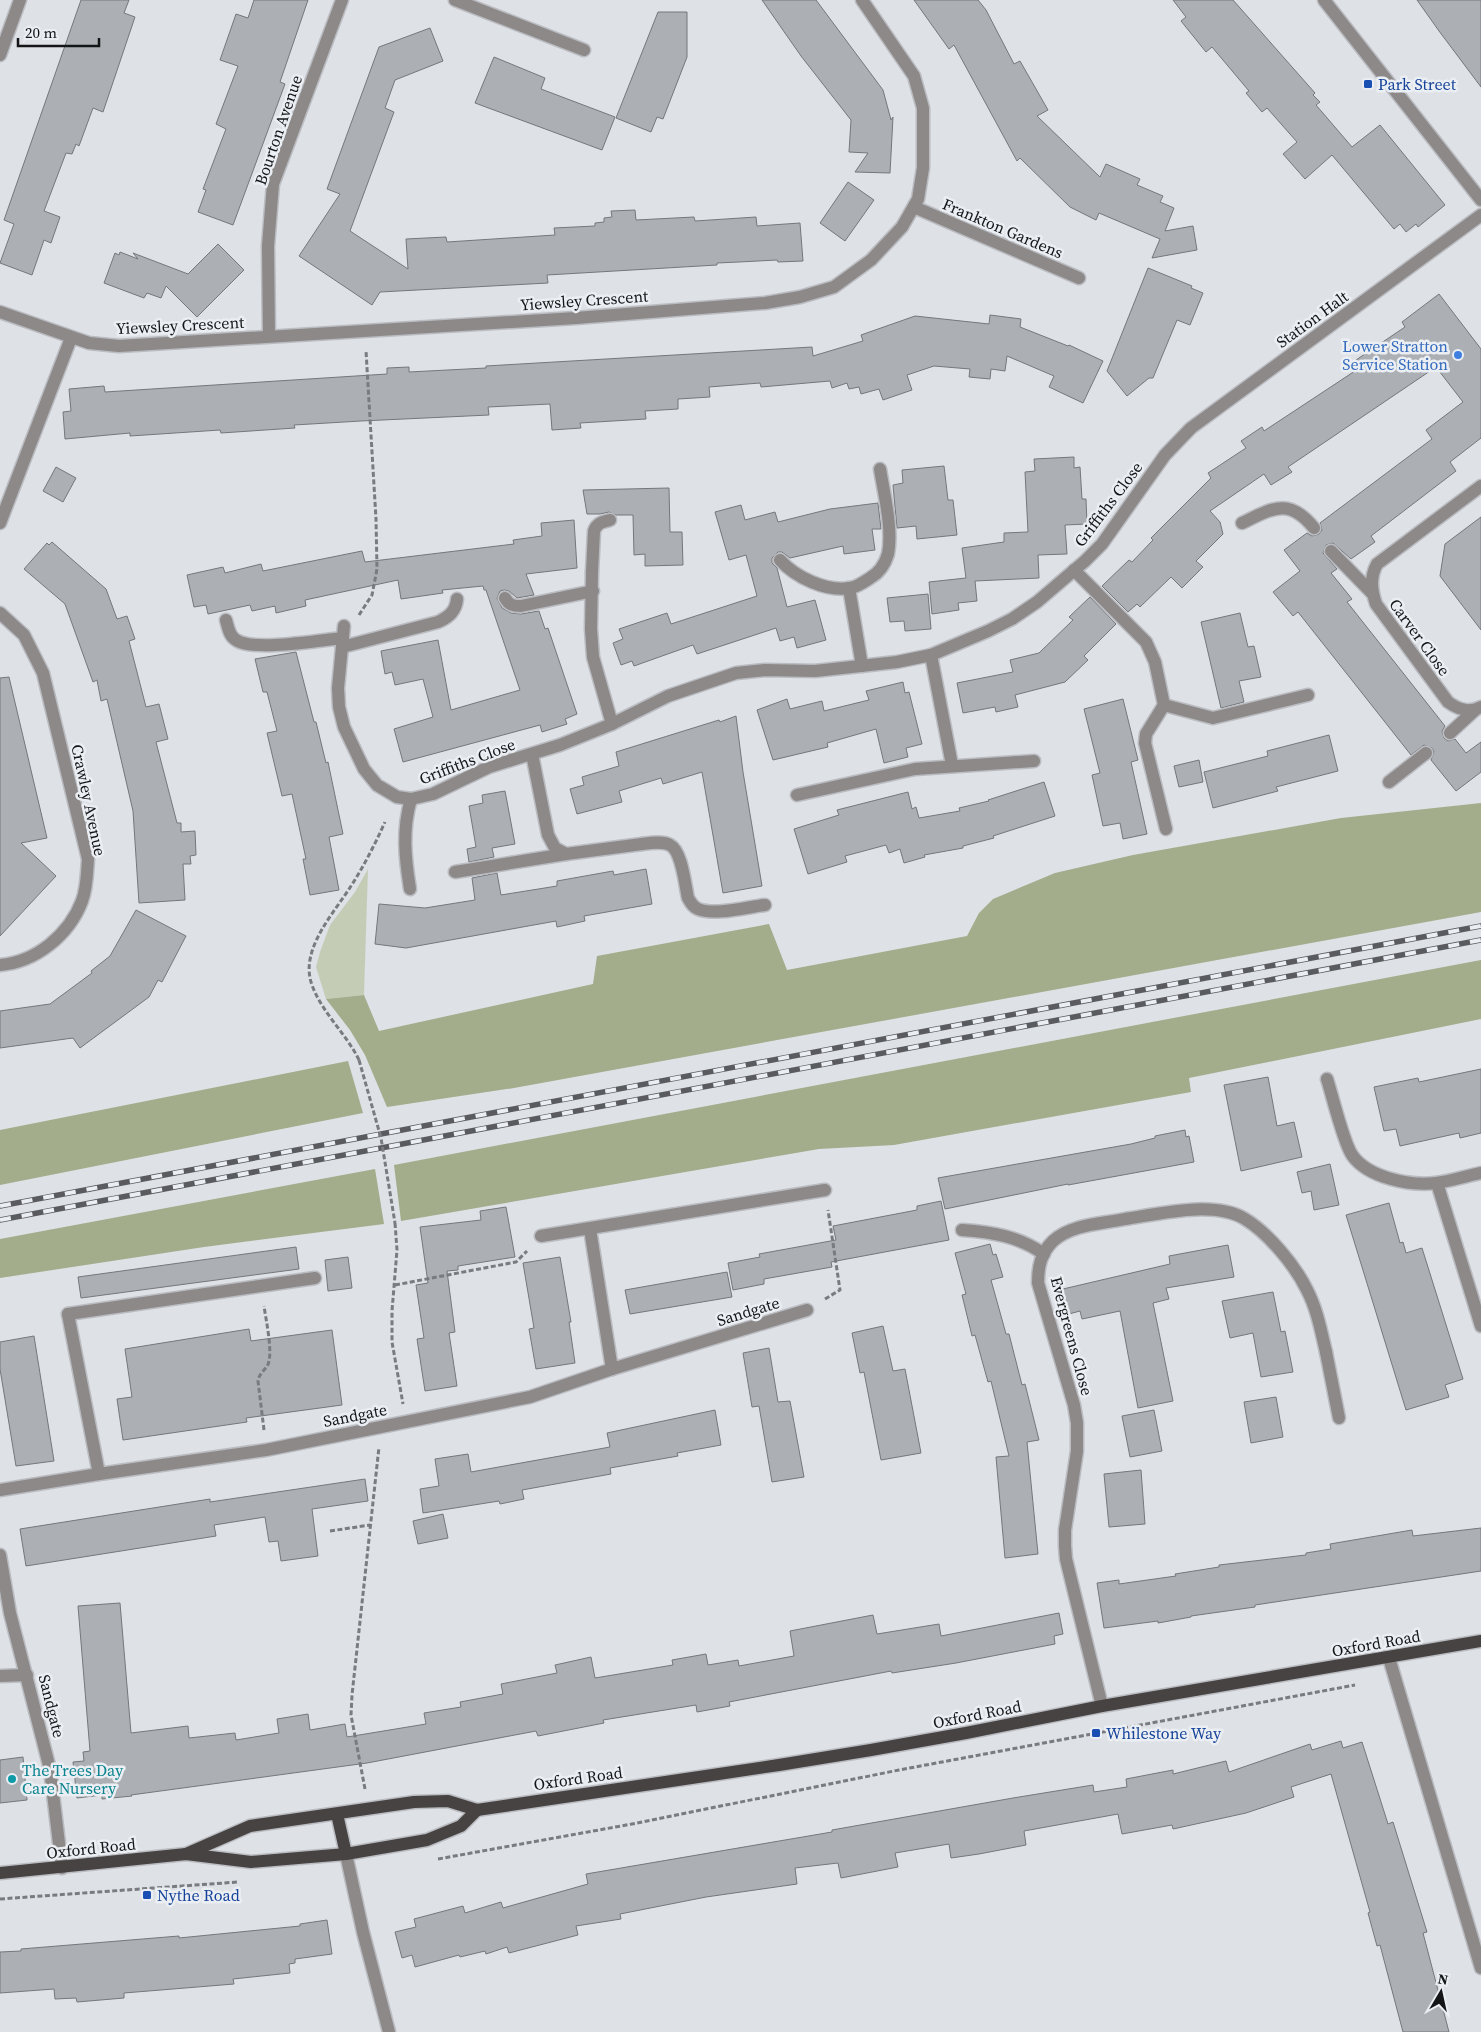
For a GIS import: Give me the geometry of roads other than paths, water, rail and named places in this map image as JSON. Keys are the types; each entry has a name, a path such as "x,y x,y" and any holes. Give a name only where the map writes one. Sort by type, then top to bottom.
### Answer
{"main road":[{"name":"Oxford Road","path":"186,1854 250,1826 414,1802 448,1801 477,1810 807,1761 966,1733 1102,1706 1481,1641"},
{"name":"Oxford Road","path":"0,1873 186,1854 251,1862 346,1854 427,1840 462,1826 477,1810"},
{"path":"337,1814 346,1854"}],"street":[{"path":"0,55 20,0"},
{"name":"Bourton Avenue","path":"269,336 268,246 273,184 342,0"},
{"path":"455,0 584,50"},
{"name":"Yiewsley Crescent","path":"0,312 71,338 89,343 119,346 576,318 765,303 800,297 834,288 870,260 902,226 914,207 921,187 925,150 923,108 914,76 862,0"},
{"path":"1324,0 1481,200"},
{"name":"Frankton Gardens","path":"914,207 1080,278"},
{"name":"Station Halt","path":"1165,455 1191,428 1481,214"},
{"path":"0,523 71,338"},
{"name":"Griffiths Close","path":"343,637 338,688 339,707 344,727 364,769 377,785 397,797 411,799 433,794 489,767 560,745 612,724 668,696 736,673 765,670 815,671 897,662 931,655 958,645 1012,619 1037,602 1074,570 1102,544 1165,455"},
{"path":"780,560 799,576 819,584 849,588 877,574 883,567 888,554 889,537 880,469"},
{"name":"Carver Close","path":"1478,708 1467,711 1456,708 1448,702 1376,604 1372,593 1371,579 1377,564 1481,486"},
{"path":"1242,523 1270,510 1290,508 1304,516 1314,528"},
{"path":"610,520 602,522 595,527 594,531 591,629 593,657 612,724"},
{"path":"1331,551 1372,593"},
{"name":"Griffiths Close","path":"1074,570 1146,642 1155,662 1164,705"},
{"path":"849,588 862,666"},
{"path":"505,598 513,606 521,606 592,591"},
{"path":"226,620 232,636 236,640 252,645 343,637 438,622 454,610 457,599"},
{"name":"Crawley Avenue","path":"0,613 24,635 43,673 88,859 87,880 82,901 73,920 60,936 47,948 23,960 0,966"},
{"path":"931,655 952,765"},
{"path":"1166,829 1144,743 1146,734 1164,705 1207,717 1219,718 1308,695"},
{"path":"1450,733 1478,708"},
{"path":"1389,782 1426,753"},
{"name":"Griffiths Close","path":"532,754 548,835 556,848 566,854"},
{"path":"797,795 915,768 1034,761"},
{"path":"410,889 404,851 406,815 411,799"},
{"path":"456,872 566,854 664,843 670,845 677,852 688,898 697,909 717,911 765,905"},
{"path":"1327,1080 1351,1154 1358,1162 1374,1173 1410,1182 1436,1183 1481,1173"},
{"path":"1436,1183 1481,1326"},
{"path":"541,1236 825,1190"},
{"path":"962,1230 991,1232 1019,1240 1044,1254 1054,1241 1080,1227 1172,1211 1213,1210 1244,1219 1275,1246 1304,1284 1317,1317 1339,1418"},
{"path":"590,1228 612,1369"},
{"name":"Evergreens Close","path":"1044,1254 1039,1267 1038,1283 1074,1405 1077,1424 1077,1451 1065,1530 1066,1559 1102,1706"},
{"path":"99,1474 68,1314 315,1278"},
{"name":"Sandgate","path":"0,1490 266,1450 530,1397 612,1369 807,1310"},
{"name":"Sandgate","path":"0,1555 10,1613 50,1769 62,1868"},
{"path":"1388,1658 1481,1968"},
{"path":"0,1676 27,1675"},
{"path":"346,1854 363,1932 389,2032"}],"railway":[{"path":"0,1206 1481,926"},
{"path":"0,1220 1481,940"}],"place":[{"name":"Park Street","path":"1368,84"},
{"name":"Lower Stratton Service Station","path":"1458,355"},
{"name":"Whilestone Way","path":"1096,1733"},
{"name":"The Trees Day Care Nursery","path":"12,1779"},
{"name":"Nythe Road","path":"147,1895"}]}
